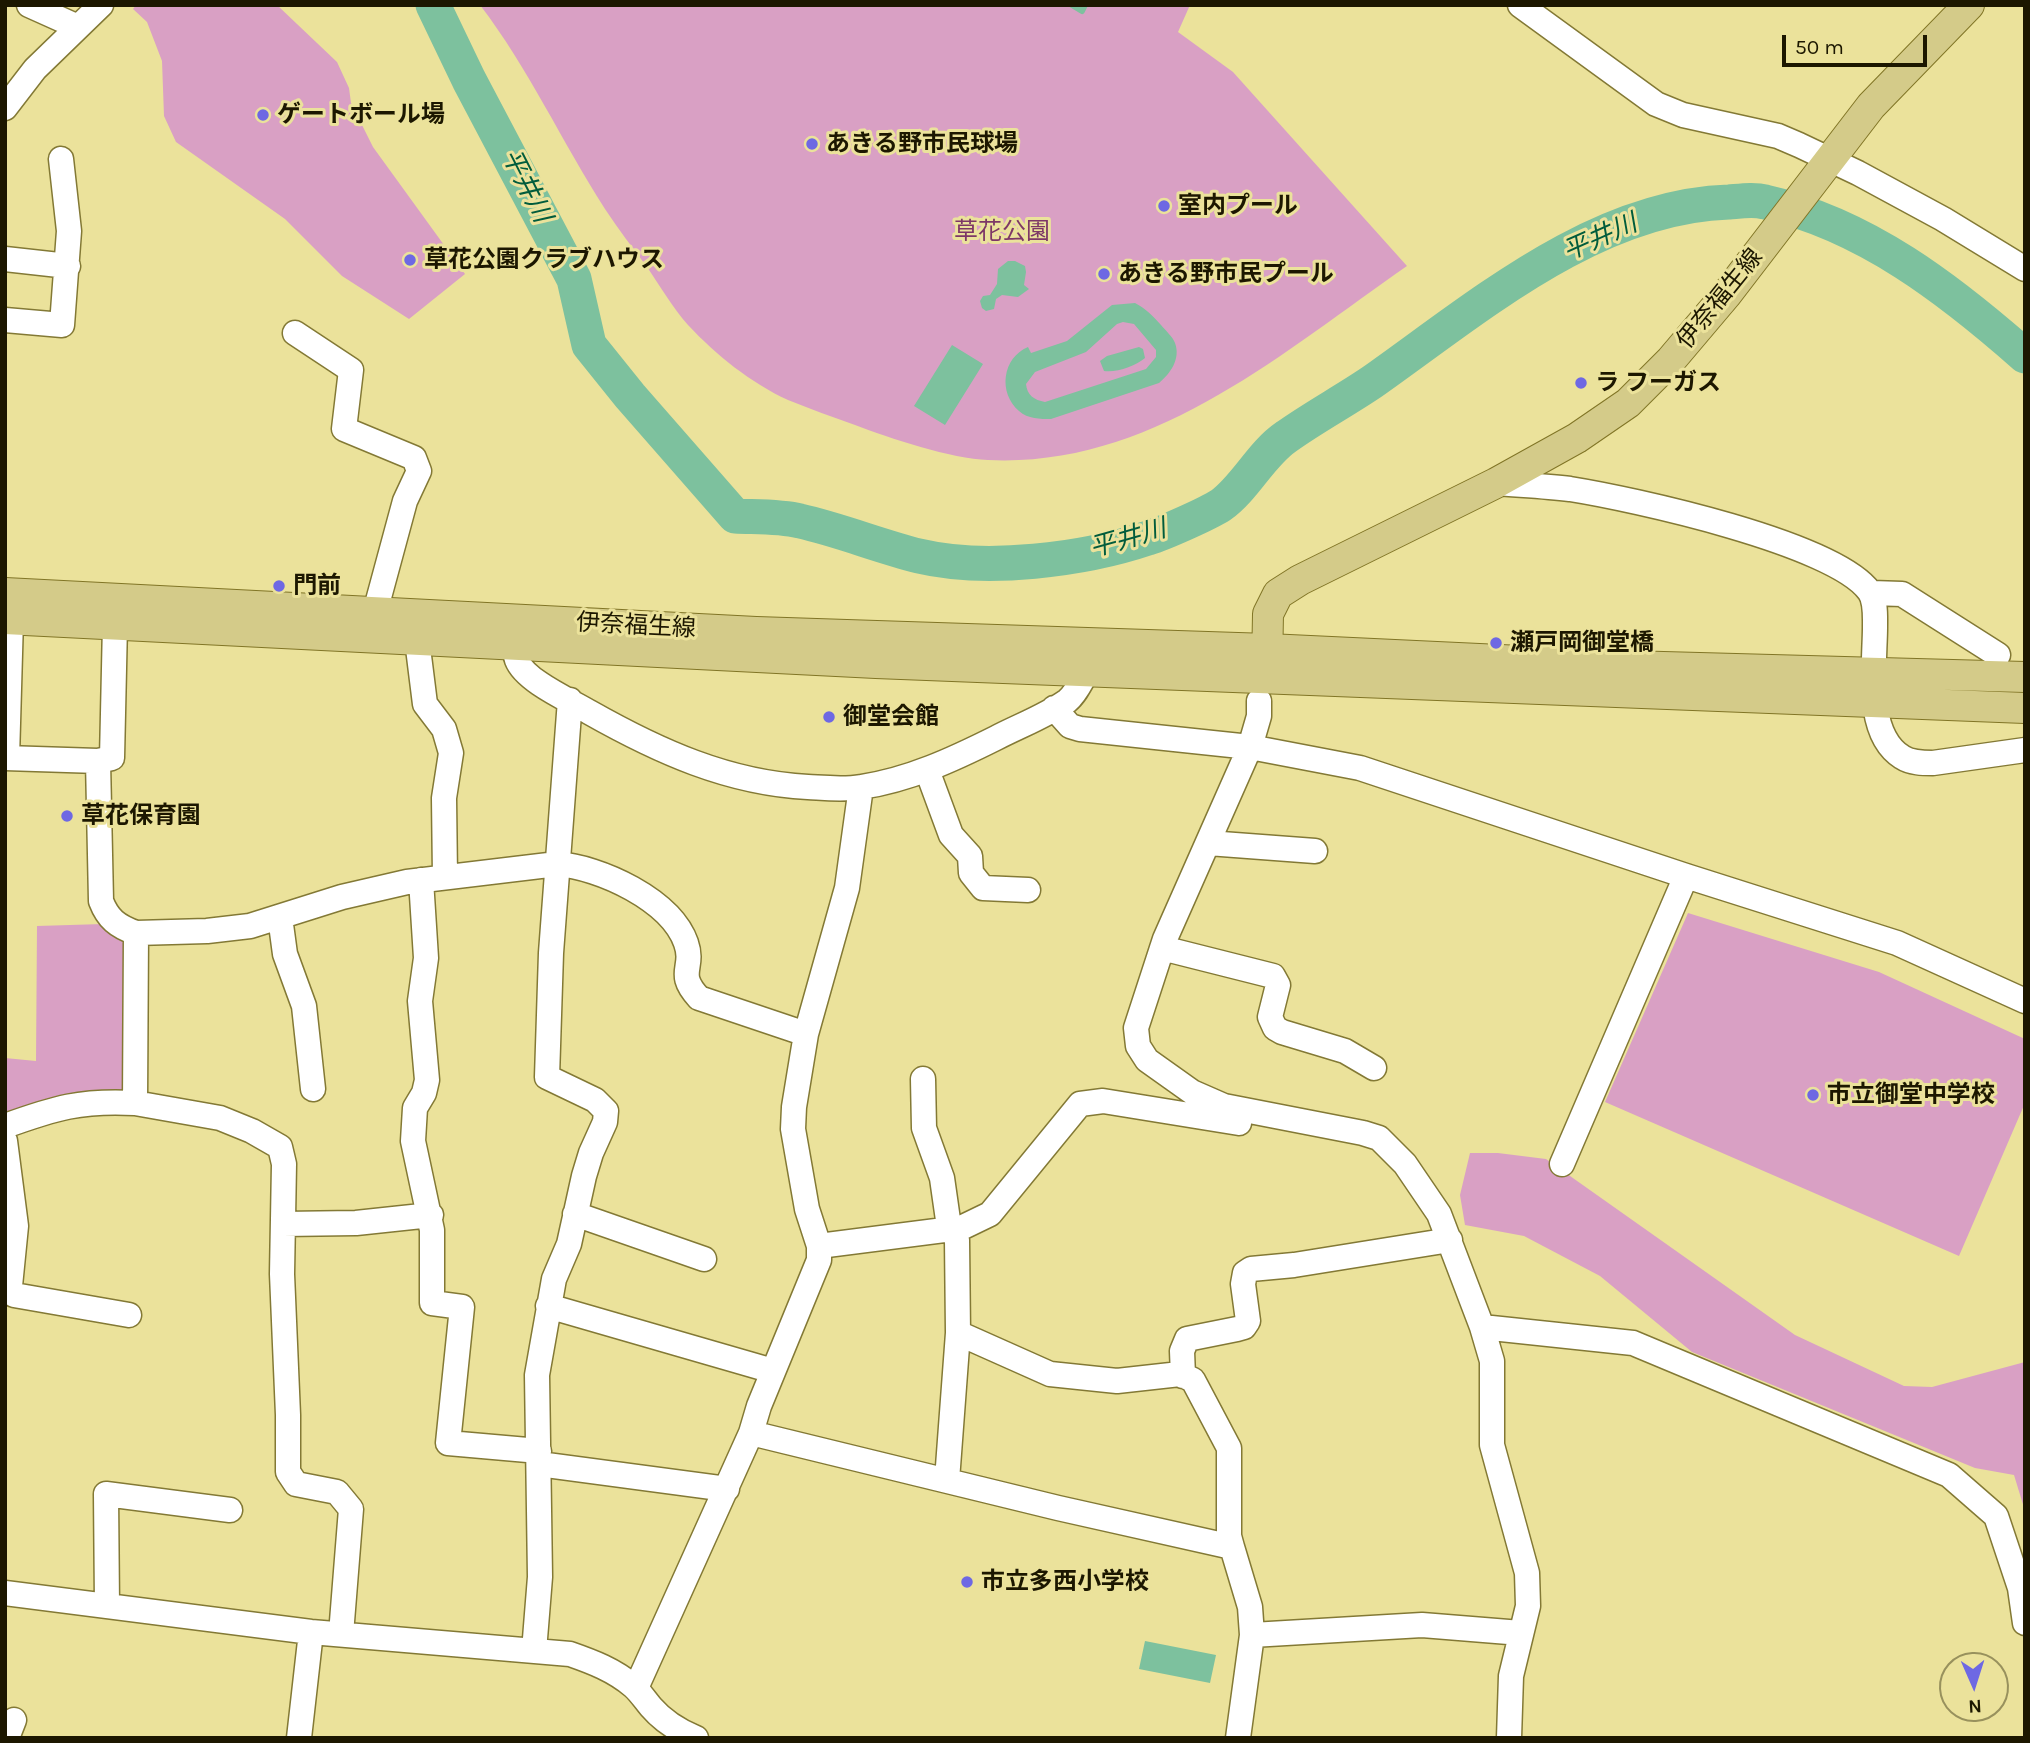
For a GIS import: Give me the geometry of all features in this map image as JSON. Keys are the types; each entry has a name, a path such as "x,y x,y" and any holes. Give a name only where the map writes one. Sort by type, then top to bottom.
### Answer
{"main road":[{"name":"伊奈福生線","path":"1263,690 1268,649 1268,614 1278,594 1300,580 1496,483 1577,438 1628,403 1671,360 1871,106 1969,5"},
{"name":"伊奈福生線","path":"7,610 375,612 515,633 1088,670 1263,690 1874,702 2025,708"},
{"name":"伊奈福生線","path":"7,610 115,624 416,640 515,633 770,632 1268,649 1627,666 2025,677"}],"street":[{"path":"29,5 78,27"},
{"path":"5,108 35,69 101,5"},
{"path":"1520,5 1657,104 1683,115 1778,136 1825,166 1943,219 2025,269"},
{"path":"5,320 62,325 69,231 61,159"},
{"path":"5,259 68,266"},
{"path":"295,333 351,370 344,429 414,458 419,471 405,501 375,612"},
{"path":"1496,483 1567,489 1619,498 1787,544 1832,563 1860,580 1872,593 1875,615 1874,702 1882,730 1891,747 1903,758 1918,763 2025,750"},
{"path":"1872,593 1902,594 1998,654"},
{"path":"7,610 6,758 98,761 112,758 115,624"},
{"path":"515,633 517,661 527,675 635,738 676,757 742,779 780,786 834,789 861,787 927,770 1054,708 1073,695 1088,670"},
{"path":"416,640 425,704 444,729 451,753 433,879 420,1002 427,1080 425,1093 415,1108 413,1141 431,1214 432,1303 462,1307 448,1443 727,1489"},
{"path":"1263,690 1250,747 1162,948 1136,1028 1138,1046 1147,1060 1192,1093 1224,1106 1379,1138 1405,1164 1439,1214 1482,1327 1492,1361 1492,1445 1527,1573 1528,1606 1511,1676 1508,1738"},
{"path":"534,1651 540,1577 537,1375 554,1279 569,1244 591,1153 606,1122 606,1111 595,1100 547,1077 557,864 570,700"},
{"path":"1054,708 1070,726 1080,729 1250,747 1360,768 1897,943 2025,1001"},
{"path":"98,761 101,901 107,916 119,926 135,933 207,931 250,926 342,897 433,879 557,864 568,865 628,887 647,897 669,917 682,933 687,947 685,978 699,998 806,1034"},
{"path":"927,770 951,835 970,856 971,873 983,888 1028,890"},
{"path":"636,1688 751,1433 759,1406 819,1260 819,1246 807,1209 793,1129 794,1107 806,1034 847,888 861,787"},
{"path":"1208,843 1315,851"},
{"path":"1562,1164 1686,876"},
{"path":"281,917 285,954 304,1006 313,1089"},
{"path":"135,933 135,1103"},
{"path":"1162,948 1273,976 1278,985 1270,1017 1275,1028 1345,1051 1374,1068"},
{"path":"923,1079 924,1128 942,1178 948,1220 957,1240 958,1334 947,1480"},
{"path":"819,1246 961,1228 990,1214 1080,1104 1104,1101 1249,1124 1281,1118"},
{"path":"5,1126 76,1103 135,1103 220,1118 281,1147 284,1164 282,1274 288,1472 296,1484 337,1492 351,1509 341,1634"},
{"path":"5,1141 16,1226 10,1286 14,1295 129,1315"},
{"path":"284,1224 356,1223 431,1214"},
{"path":"575,1214 704,1259"},
{"path":"1183,1376 1182,1351 1187,1339 1244,1327 1248,1321 1243,1284 1245,1273 1251,1269 1450,1240"},
{"path":"548,1306 773,1371"},
{"path":"1482,1327 1633,1343 1949,1475 1996,1516 2020,1588 2025,1623"},
{"path":"958,1334 1050,1374 1117,1381 1183,1376 1193,1380 1229,1448 1229,1536 1250,1607 1252,1636 1238,1738"},
{"path":"751,1433 1058,1508 1232,1547"},
{"path":"107,1606 106,1493 230,1510"},
{"path":"5,1593 311,1632 570,1654 597,1663 636,1688 652,1709 671,1726 696,1738"},
{"path":"1252,1636 1422,1625 1521,1633"},
{"path":"299,1738 311,1632"}],"green space":[{"path":"136,5 277,5 337,62 349,88 351,103 373,147 465,274 409,319 342,276 285,219 176,142 164,116 162,61 147,22 133,9"},
{"name":"草花公園","path":"480,5 1190,5 1178,32 1233,72 1407,266 1262,368 1211,399 1159,425 1105,445 1048,458 973,459 921,447 821,413 774,393 722,357 688,325 605,209 530,80"},
{"path":"1688,913 1879,972 2025,1039 2025,1103 1959,1256 1605,1102"},
{"path":"103,924 131,941 134,1091 5,1117 5,1058 36,1061 37,926"},
{"path":"1470,1153 1498,1153 1546,1159 1795,1335 1904,1386 1932,1387 2025,1362 2025,1511 2014,1475 1975,1468 1692,1352 1600,1276 1524,1236 1465,1225 1460,1195"}],"shaded area":[{"path":"1008,261 1025,266 1024,285 1029,289 1018,297 1002,295 996,299 994,309 986,311 980,301 983,296 990,295 997,284 998,269"},
{"path":"1135,303 1152,315 1171,336 1177,355 1167,375 1159,383 1051,419 1030,417 1019,411 1008,395 1006,376 1008,367 1019,352 1028,347 1031,353 1067,341 1112,305","holes":["1117,324 1134,324 1156,350 1156,357 1146,369 1045,402 1030,394 1026,384 1035,372 1086,352"]},
{"path":"952,345 983,364 945,425 914,406"},
{"path":"1139,347 1143,349 1145,358 1141,361 1120,370 1104,371 1100,361 1107,356"},
{"path":"1145,1641 1216,1655 1210,1683 1139,1669"}],"waterway":[{"name":"平井川","path":"433,5 469,80 574,279 589,345 735,516 792,519 919,556 974,563 1065,558 1148,538 1221,505 1286,437 1372,382 1453,323 1540,266 1585,241 1631,221 1679,208 1761,201 1802,212 1837,226 1904,262 1936,284 2025,356"},
{"path":"1072,5 1082,11 1085,5"}],"place":[{"name":"ゲートボール場","path":"263,115"},
{"name":"あきる野市民球場","path":"812,144"},
{"name":"室内プール","path":"1164,206"},
{"name":"草花公園クラブハウス","path":"410,260"},
{"name":"あきる野市民プール","path":"1104,274"},
{"name":"ラ フーガス","path":"1581,383"},
{"name":"門前","path":"279,586"},
{"name":"瀬戸岡御堂橋","path":"1496,643"},
{"name":"御堂会館","path":"829,717"},
{"name":"草花保育園","path":"67,816"},
{"name":"市立御堂中学校","path":"1813,1095"},
{"name":"市立多西小学校","path":"967,1582"}]}
